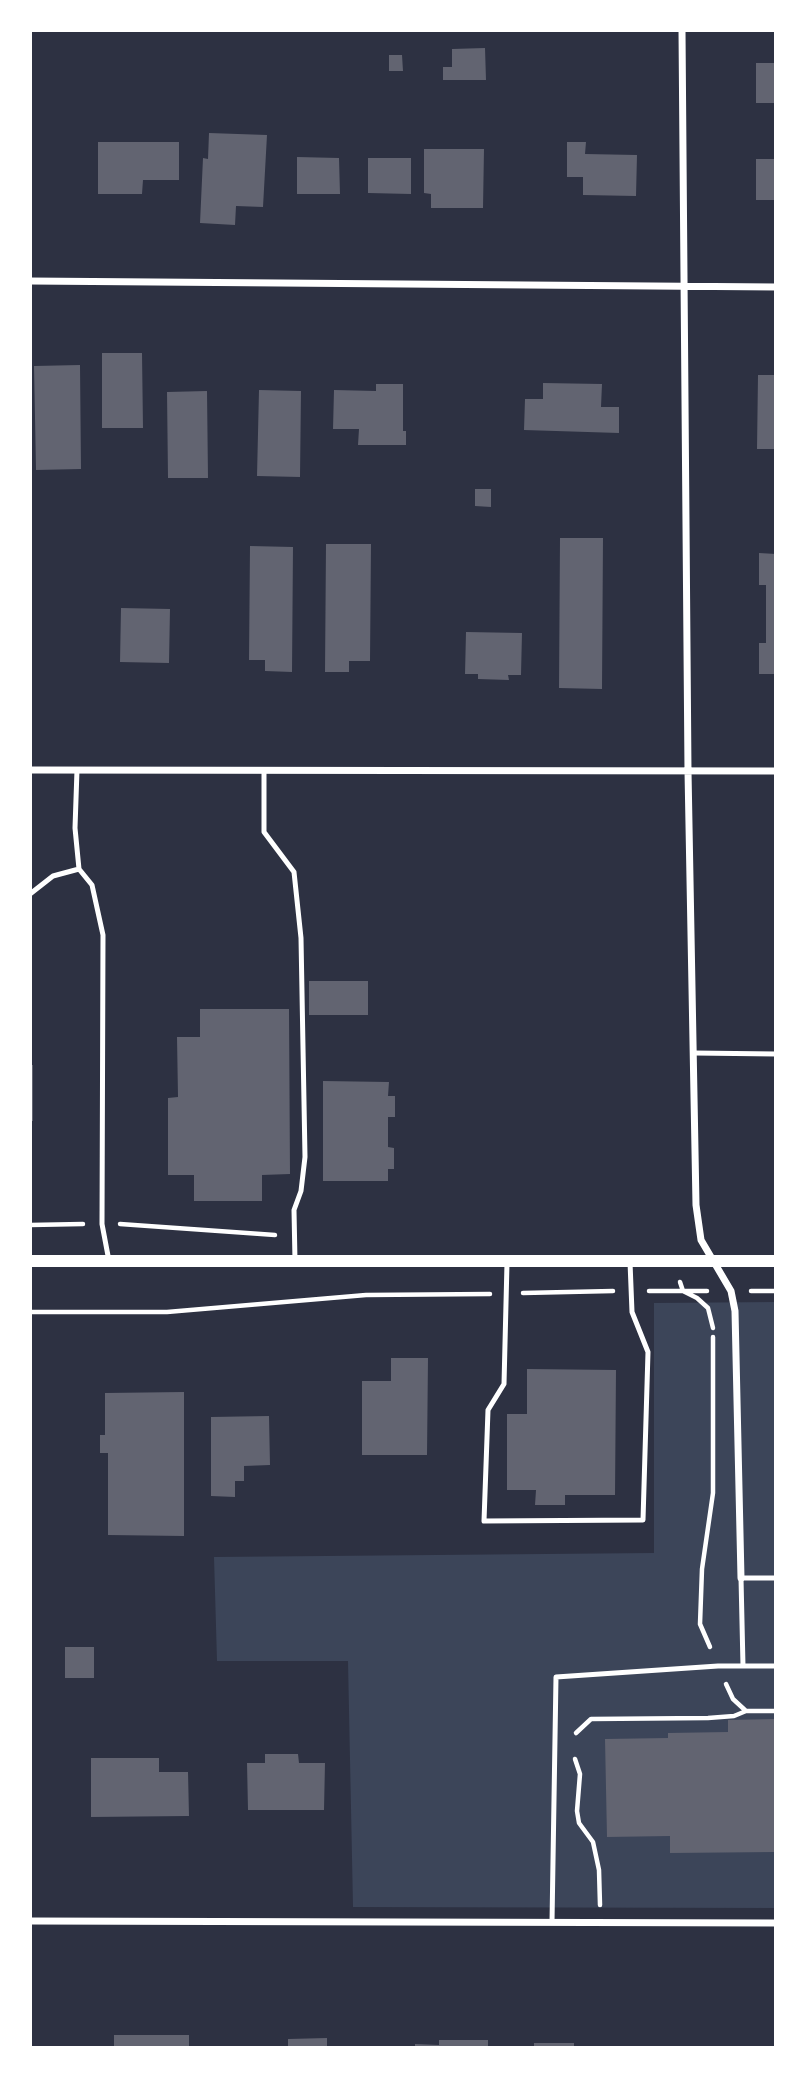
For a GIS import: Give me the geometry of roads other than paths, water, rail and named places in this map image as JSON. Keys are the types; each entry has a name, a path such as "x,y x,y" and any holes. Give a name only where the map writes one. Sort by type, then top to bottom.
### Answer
{"street":[{"path":"682,30 688,771 696,1205 701,1240 731,1291 735,1311 741,1578"},
{"path":"30,281 776,287"},
{"path":"30,770 776,771"},
{"path":"30,1261 776,1261"},
{"path":"30,1921 776,1923"}],"lane":[{"path":"76,770 75,828 79,869 92,885 103,935 102,1224 109,1261"},
{"path":"264,771 264,832 294,872 301,938 305,1157 301,1191 294,1210 295,1261"},
{"path":"30,894 53,876 79,869"},
{"path":"694,1053 776,1054"},
{"path":"507,1260 505,1384 488,1410 484,1521 643,1520 648,1352 632,1312 630,1260"},
{"path":"743,1666 741,1578 776,1578"},
{"path":"552,1922 556,1677 718,1666 776,1666"}]}
